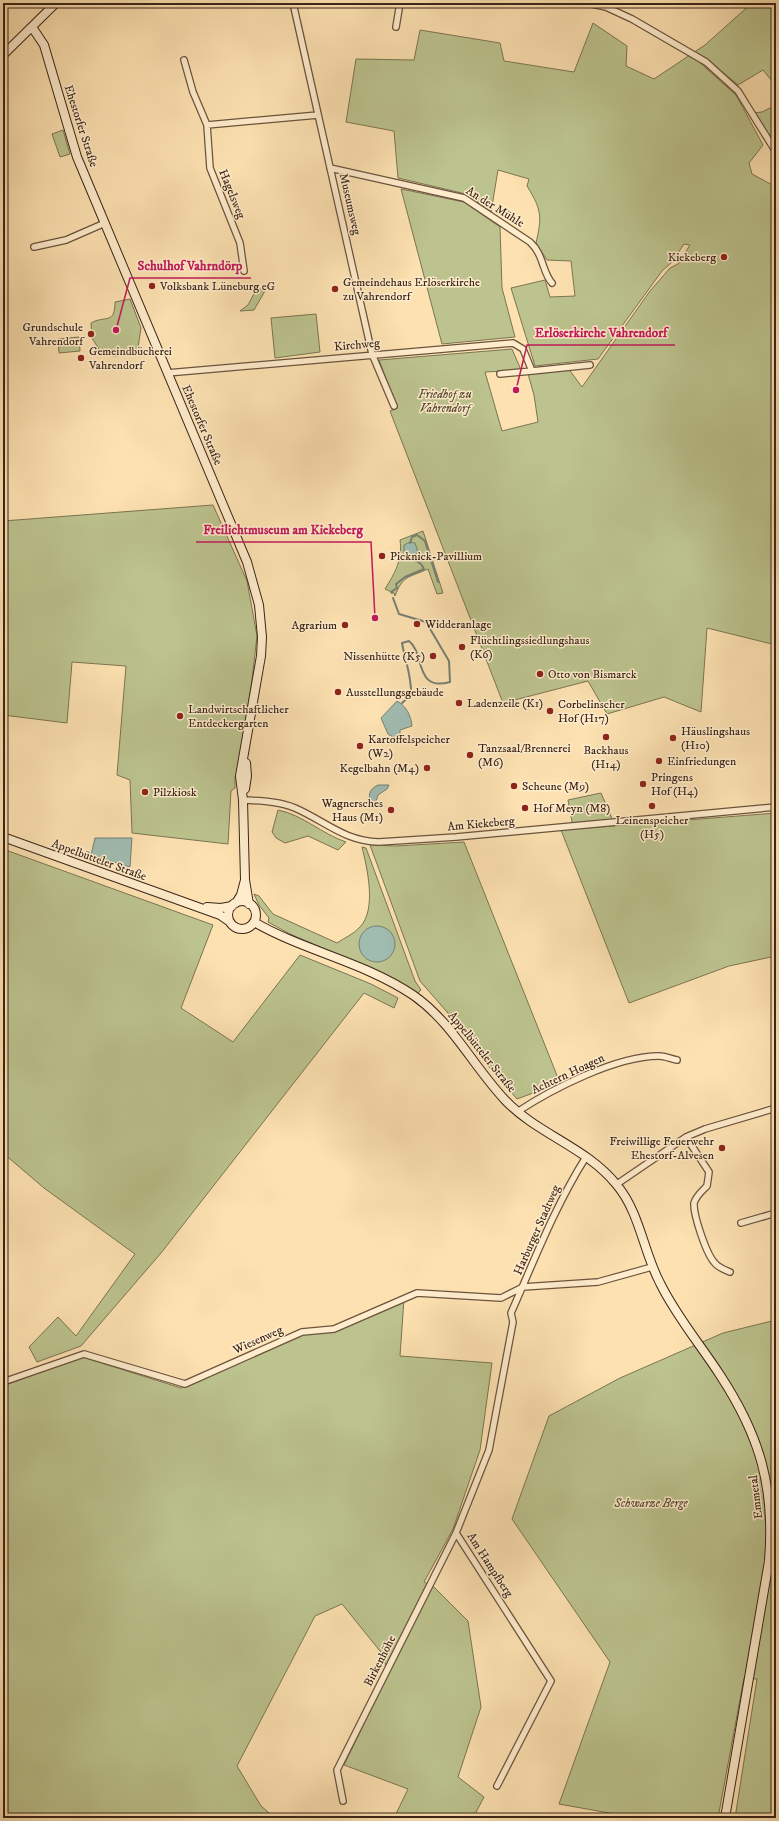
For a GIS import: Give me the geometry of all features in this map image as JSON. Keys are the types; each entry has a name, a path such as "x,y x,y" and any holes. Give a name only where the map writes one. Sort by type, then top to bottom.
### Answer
{"main road":[{"path":"3,55 56,3"},
{"name":"Ehestorfer Straße","path":"32,27 44,45 73,147 247,562 259,605 262,632 261,656 246,754 240,776 243,800 245,880 249,904"},
{"name":"Appelbütteler Straße","path":"3,837 220,915 230,922"},
{"name":"Ehestorfer Straße","path":"234,904 241,895 245,880"},
{"path":"244,902 249,904 255,912 254,922 248,927 241,929 234,926 230,922 228,914 234,904 244,902"},
{"name":"Appelbütteler Straße","path":"186,904 217,908 234,904"},
{"name":"Appelbütteler Straße","path":"254,922 294,942 368,971 414,996 450,1030 496,1091 517,1112 536,1126 586,1157 617,1184"},
{"name":"Emmetal","path":"617,1184 624,1194 637,1222 652,1267 670,1303 720,1374 741,1409 760,1454 773,1500 769,1561 725,1818"}],"street":[{"name":"Museumsweg","path":"293,3 372,354 394,406"},
{"path":"396,28 400,3"},
{"path":"587,3 606,7 632,19 696,55 726,79 738,92 776,152"},
{"path":"606,7 611,3"},
{"name":"Hagelsweg","path":"184,60 193,92 207,125 210,168 240,243 244,271"},
{"path":"207,125 318,115"},
{"name":"An der Mühle","path":"330,168 464,198 530,242 537,249 548,278 552,283"},
{"path":"34,247 66,240 105,224"},
{"name":"Kirchweg","path":"167,373 372,354 513,343 523,349 532,371"},
{"path":"500,374 590,365"},
{"name":"Am Kiekeberg","path":"243,800 272,802 294,808 346,836 366,842 456,837 776,807"},
{"name":"Achtern Hoagen","path":"517,1112 582,1077 607,1068 635,1059 649,1057 660,1056 677,1060"},
{"path":"617,1184 686,1137 705,1128 776,1108"},
{"path":"686,1137 709,1172 707,1186 694,1202 694,1211 701,1234 714,1263 730,1272"},
{"name":"Harburger Stadtweg","path":"511,1313 570,1183 586,1157"},
{"path":"741,1223 776,1213"},
{"path":"523,1287 598,1282 652,1267"},
{"name":"Wiesenweg","path":"3,1382 84,1354 185,1384 302,1332 334,1329 417,1293 501,1298 523,1287"},
{"name":"Am Hampfberg","path":"497,1786 551,1681 456,1533 489,1450 513,1322 511,1313"},
{"name":"Birkenhöhe","path":"343,1801 337,1770 456,1533"}],"green space":[{"name":"Friedhof zu Vahrendorf","path":"752,3 776,3 776,86 763,70 738,85 704,57 698,61 736,95 763,145 749,163 752,174 776,187 776,227 773,228 776,238 776,645 707,628 701,712 664,697 607,714 588,681 503,703 390,411 397,408 379,360 512,349 521,370 485,372 502,431 538,422 534,395 528,374 568,368 582,387 650,291 670,268 678,264 690,245 684,244 672,262 662,271 598,359 535,366 511,288 545,280 550,297 575,296 571,261 547,260 536,243 540,220 536,201 527,186 529,179 498,170 491,212 466,194 398,178 394,131 346,122 356,59 414,60 420,30 500,43 504,61 574,72 593,23 627,46 626,66 654,79 705,45"},
{"path":"776,105 776,147 753,113 762,112"},
{"path":"63,130 70,154 60,157 52,134"},
{"path":"401,189 464,202 500,227 502,288 515,337 442,344"},
{"path":"257,288 265,291 254,310 240,311 248,305"},
{"path":"130,299 141,328 137,354 115,356 102,354 92,338 91,323 111,317 115,309 115,302"},
{"path":"316,314 320,352 275,358 271,318"},
{"path":"79,337 80,351 59,353 58,339"},
{"path":"213,505 247,581 257,636 238,773 235,777 235,788 231,791 228,844 132,833 130,780 117,775 126,666 72,662 67,723 3,715 3,521"},
{"path":"423,531 443,593 437,594 428,569 407,578 401,584 395,596 394,593 385,589 399,560 401,547 400,540"},
{"path":"601,793 614,823 573,827 568,800"},
{"path":"278,810 296,816 337,839 346,842 338,850 308,836 285,843 276,838 272,832"},
{"path":"776,813 776,956 729,966 629,1003 561,830"},
{"path":"464,842 560,1083 517,1099 489,1067 454,1020 420,981 370,845 396,846"},
{"path":"362,847 366,848 415,981 421,990 417,994 385,975 290,934 268,922 269,918 259,905 254,894 259,896 273,914 337,943 360,927 368,910 368,877"},
{"path":"3,849 213,925 181,1008 233,1042 300,955 371,984 398,998 394,1008 364,993 161,1253 81,1346 37,1362 29,1347 58,1317 76,1336 135,1254 44,1188 3,1153"},
{"path":"404,1299 400,1356 492,1363 480,1450 453,1529 424,1582 435,1588 468,1621 481,1707 458,1777 484,1797 473,1818 394,1818 408,1789 344,1765 387,1676 384,1656 342,1604 315,1616 237,1766 261,1806 275,1818 3,1818 3,1386 82,1357 181,1388 299,1335 331,1331"},
{"name":"Schwarze Berge","path":"776,1320 776,1818 735,1818 757,1679 744,1678 718,1818 637,1818 559,1804 610,1662 512,1519 549,1416 620,1378 723,1333"}],"shaded area":[{"path":"410,542 415,543 418,552 410,559 404,560 404,545"},
{"path":"397,701 408,711 412,726 400,730 400,741 388,734 381,718"},
{"path":"378,785 389,785 387,789 378,795 375,805 370,805 370,793 372,789"},
{"path":"95,838 132,838 130,867 91,855"},
{"path":"381,926 390,931 394,937 394,951 390,957 381,962 373,962 364,957 360,951 359,940 364,931 370,927"}],"waterway":[{"path":"410,543 412,537 417,535 425,541 438,582"},
{"path":"392,593 391,592 397,588 396,584 405,577 424,569 421,564 410,557"},
{"path":"393,598 399,614 426,622 449,661 450,682 439,684 431,682 425,677 414,647 409,641 402,643 411,688 411,695 402,703"}],"place":[{"name":"Kiekeberg","path":"724,257"},
{"name":"Volksbank Lüneburg eG","path":"152,286"},
{"name":"Gemeindehaus Erlöserkirche zu Vahrendorf","path":"335,289"},
{"name":"Schulhof Vahrndörp","path":"116,330"},
{"name":"Grundschule Vahrendorf","path":"91,334"},
{"name":"Gemeindbücherei Vahrendorf","path":"81,358"},
{"name":"Erlöserkirche Vahrendorf","path":"516,390"},
{"name":"Picknick-Pavillium","path":"382,556"},
{"name":"Freilichtmuseum am Kiekeberg","path":"375,618"},
{"name":"Widderanlage","path":"417,624"},
{"name":"Agrarium","path":"345,625"},
{"name":"Flüchtlingssiedlungshaus (K6)","path":"462,647"},
{"name":"Nissenhütte (K5)","path":"433,656"},
{"name":"Otto von Bismarck","path":"540,674"},
{"name":"Ausstellungsgebäude","path":"338,692"},
{"name":"Ladenzeile (K1)","path":"459,703"},
{"name":"Corbelinscher Hof (H17)","path":"550,711"},
{"name":"Landwirtschaftlicher Entdeckergarten","path":"180,716"},
{"name":"Backhaus (H14)","path":"606,737"},
{"name":"Häuslingshaus (H10)","path":"673,738"},
{"name":"Kartoffelspeicher (W2)","path":"360,746"},
{"name":"Tanzsaal/Brennerei (M6)","path":"470,755"},
{"name":"Einfriedungen","path":"659,761"},
{"name":"Kegelbahn (M4)","path":"427,768"},
{"name":"Pringens Hof (H4)","path":"643,784"},
{"name":"Scheune (M9)","path":"514,786"},
{"name":"Pilzkiosk","path":"145,792"},
{"name":"Leinenspeicher (H5)","path":"652,806"},
{"name":"Hof Meyn (M8)","path":"525,808"},
{"name":"Wagnersches Haus (M1)","path":"391,810"},
{"name":"Freiwillige Feuerwehr Ehestorf-Alvesen","path":"722,1148"}]}
